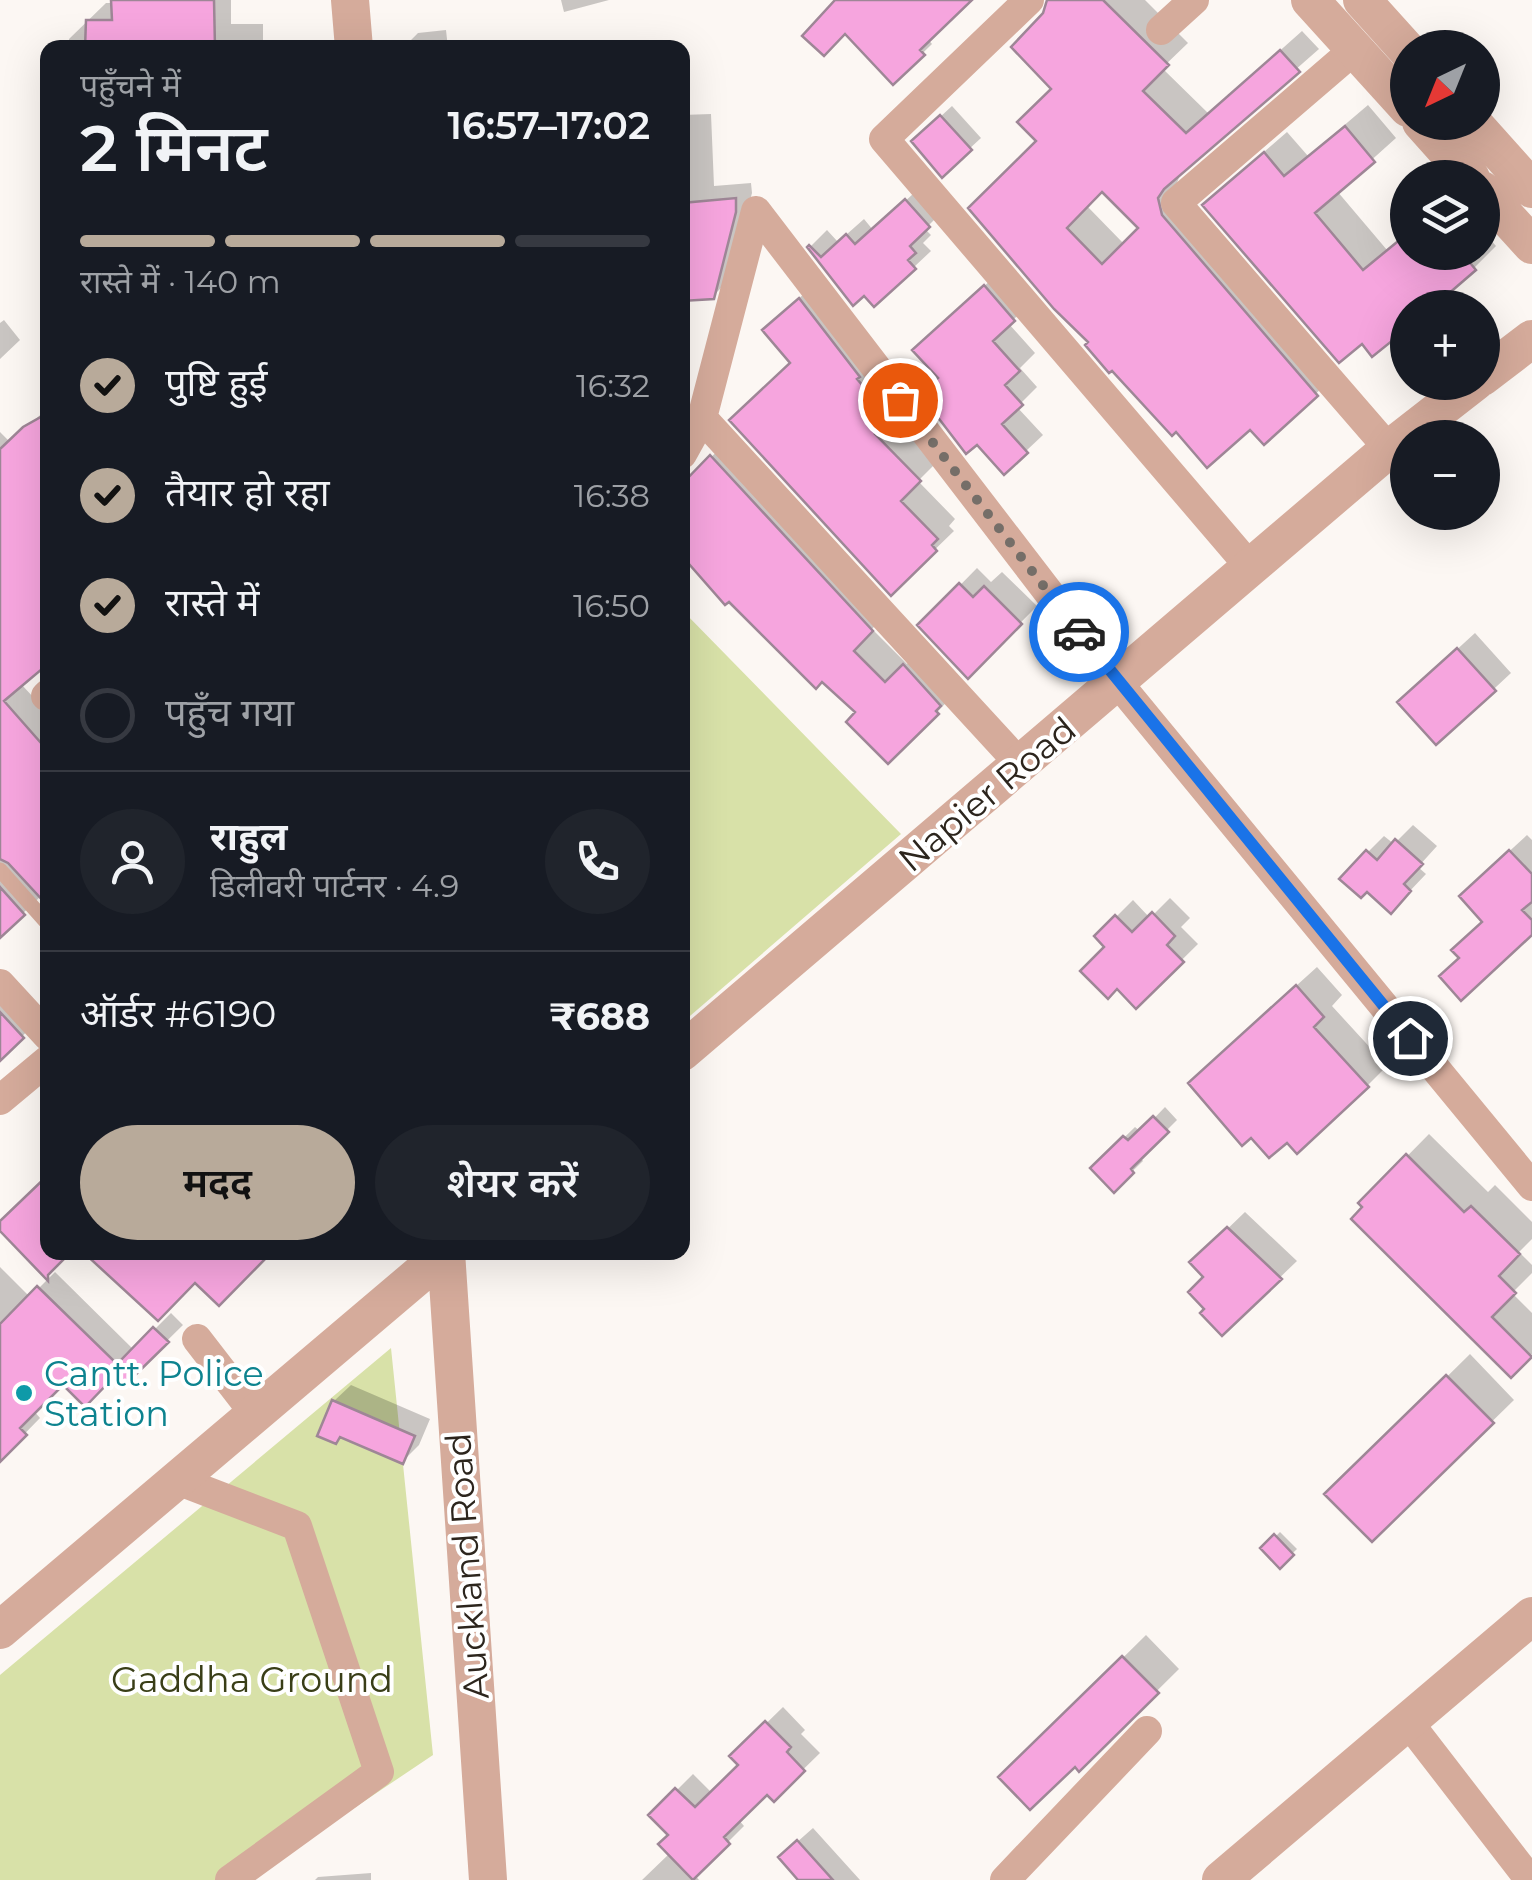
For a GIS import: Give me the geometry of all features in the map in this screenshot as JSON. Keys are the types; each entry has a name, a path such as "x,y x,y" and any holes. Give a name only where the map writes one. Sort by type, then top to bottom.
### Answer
{"street":[{"path":"350,0 353,40"},
{"path":"1029,0 884,138 1251,568"},
{"path":"1160,30 1194,0"},
{"path":"1310,0 1390,89"},
{"path":"1362,0 1390,30"},
{"path":"1354,50 1176,203 1388,449"},
{"path":"1437,140 1455,160"},
{"path":"1488,140 1532,189"},
{"path":"1500,209 1532,244"},
{"path":"690,440 702,418 756,211 1118,683 1532,1186"},
{"path":"1500,363 1532,339"},
{"name":"Napier Road","path":"690,1045 1388,449 1452,400"},
{"path":"702,418 1021,765"},
{"path":"0,984 40,1027"},
{"path":"0,1100 40,1067"},
{"path":"0,1630 437,1260"},
{"name":"Auckland Road","path":"447,1260 488,1880"},
{"path":"196,1339 255,1414"},
{"path":"177,1480 296,1526 379,1772 230,1880"},
{"path":"1241,1874 1532,1616"},
{"path":"1408,1722 1530,1880"},
{"path":"1005,1880 1147,1731"}],"lane":[{"path":"0,870 40,915"}],"green space":[{"path":"690,618 901,834 690,1016"},
{"name":"Gaddha Ground","path":"391,1348 433,1755 247,1880 0,1880 0,1675"}],"building":[{"path":"111,0 214,0 215,40 85,40 86,20 112,20"},
{"path":"835,0 972,0 920,50 925,55 893,85 845,34 824,56 802,36"},
{"path":"1047,0 1103,0 1169,65 1143,91 1186,133 1280,50 1300,72 1158,198 1162,215 1318,396 1264,445 1250,430 1207,468 1176,432 1172,436 1112,371 1109,373 1085,345 1088,342 1054,309 968,208 1036,141 1017,122 1051,89 1011,47 1043,13","holes":["1102,192 1138,228 1102,264 1067,228"]},
{"path":"940,115 972,150 942,178 911,141"},
{"path":"1345,126 1375,162 1315,213 1363,270 1390,248 1390,270 1476,270 1453,290 1390,290 1390,342 1372,357 1362,344 1339,363 1202,205 1264,152 1284,176"},
{"path":"736,198 714,299 690,300 690,202"},
{"path":"905,199 930,227 910,246 916,253 908,260 916,269 874,307 864,296 853,306 807,247 821,257 846,234 855,244"},
{"path":"984,285 1015,321 993,341 1020,371 1005,385 1023,405 1002,424 1028,453 1004,475 977,445 966,454 920,394 938,378 912,350"},
{"path":"799,298 860,377 857,379 891,418 875,434 921,481 901,501 938,539 932,545 937,551 891,596 729,420 790,363 762,330"},
{"path":"40,417 40,671 4,701 40,742 40,897 0,859 0,449 23,427"},
{"path":"710,455 873,631 854,651 885,682 903,664 941,706 936,711 939,714 888,764 846,722 855,712 822,682 816,689 729,602 725,605 690,565 690,476"},
{"path":"959,583 973,597 984,586 1022,624 968,679 917,625"},
{"path":"1457,648 1496,691 1436,745 1397,702"},
{"path":"1395,839 1423,864 1404,884 1411,891 1391,914 1367,892 1361,898 1339,879 1366,850 1377,860"},
{"path":"1509,850 1532,874 1532,902 1522,910 1532,920 1532,935 1461,1001 1439,976 1459,958 1451,950 1482,922 1459,896"},
{"path":"0,887 25,915 0,938"},
{"path":"1152,912 1175,936 1167,945 1184,962 1136,1009 1117,989 1108,999 1080,971 1104,947 1094,936 1115,915 1132,932"},
{"path":"1296,985 1324,1017 1314,1027 1369,1087 1297,1154 1287,1143 1269,1158 1251,1138 1242,1146 1188,1083"},
{"path":"0,1012 24,1038 0,1061"},
{"path":"1153,1116 1169,1132 1131,1169 1134,1173 1114,1193 1090,1168 1123,1136 1128,1140"},
{"path":"1406,1154 1464,1212 1471,1206 1520,1254 1499,1276 1516,1293 1492,1317 1532,1357 1511,1378 1351,1219 1362,1207 1358,1203"},
{"path":"40,1183 40,1260 63,1260 48,1275 48,1281 0,1231 0,1221"},
{"path":"1227,1227 1282,1279 1222,1336 1200,1313 1204,1309 1188,1292 1203,1277 1189,1262"},
{"path":"92,1260 264,1260 219,1306 195,1283 158,1321"},
{"path":"37,1286 117,1364 153,1327 169,1342 122,1388 112,1379 85,1407 63,1385 20,1428 27,1435 0,1462 0,1324"},
{"path":"1446,1375 1494,1423 1372,1542 1324,1494"},
{"path":"332,1400 415,1436 403,1464 340,1437 336,1444 317,1436"},
{"path":"1274,1534 1294,1555 1280,1569 1260,1548"},
{"path":"1122,1656 1159,1693 1079,1772 1075,1767 1030,1810 998,1777"},
{"path":"765,1721 791,1747 787,1752 805,1771 774,1802 767,1795 724,1837 730,1844 693,1880 658,1844 668,1835 648,1815 675,1788 695,1807 738,1765 729,1756"},
{"path":"797,1840 833,1880 798,1880 778,1857"}],"way so far":[{"path":"900,400 1079,632"}],"place":[{"name":"Cantt. Police Station","path":"24,1393"}],"route":[{"path":"1079,632 1410,1038"}]}
